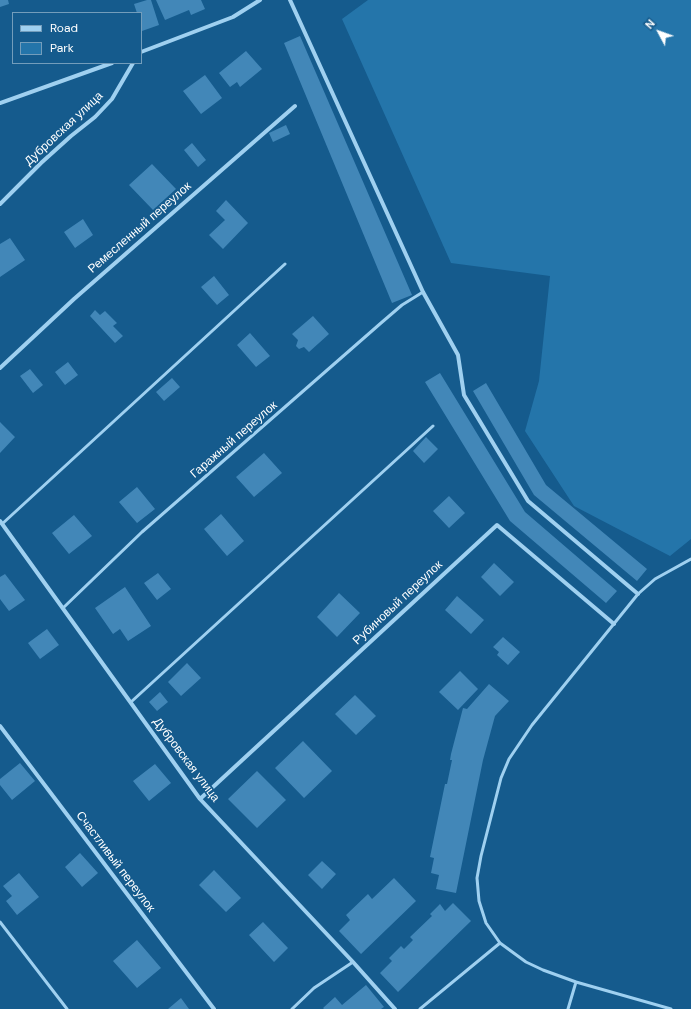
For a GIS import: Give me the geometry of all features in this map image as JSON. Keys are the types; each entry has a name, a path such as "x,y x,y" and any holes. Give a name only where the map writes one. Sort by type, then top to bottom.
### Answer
{"street":[{"path":"142,52 233,16 260,0"},
{"path":"290,0 423,292 458,355 464,395 528,501 638,594"},
{"path":"0,104 109,64"},
{"name":"Дубровская улица","path":"0,204 41,163 95,117 112,99 132,64"},
{"name":"Ремесленный переулок","path":"0,368 74,298 295,106"},
{"name":"Дубровская улица","path":"1,522 200,799 353,962 394,1009"},
{"name":"Рубиновый переулок","path":"200,799 497,526 614,624"},
{"name":"Счастливый переулок","path":"0,726 214,1009"}],"lane":[{"path":"1,522 285,264"},
{"name":"Гаражный переулок","path":"63,608 142,532 402,305 423,292"},
{"path":"131,702 433,426"},
{"path":"671,1009 576,982 526,962 500,943 486,923 479,901 477,878 481,856 501,778 509,759 532,725 638,594 655,579 691,559"},
{"path":"0,922 68,1009"},
{"path":"420,1009 500,943"},
{"path":"292,1009 314,988 353,962"},
{"path":"568,1009 576,982"}],"green space":[{"path":"368,0 691,0 691,539 670,556 574,506 525,431 539,381 550,276 451,263 342,19"}],"building":[{"path":"0,0 8,0 9,4 0,7"},
{"path":"151,0 159,25 142,31 142,12 137,12 134,4"},
{"path":"156,0 201,0 205,9 191,15 189,10 165,20"},
{"path":"300,36 412,295 392,303 284,43"},
{"path":"246,51 262,69 240,87 237,82 230,87 219,73"},
{"path":"205,75 222,98 201,114 183,91"},
{"path":"286,125 290,134 273,142 269,133"},
{"path":"192,143 206,160 198,167 184,150"},
{"path":"152,164 176,189 153,210 129,185"},
{"path":"226,200 248,223 223,249 209,235 225,220 216,211"},
{"path":"83,219 93,235 75,248 64,232"},
{"path":"10,238 25,260 0,277 0,244"},
{"path":"214,276 229,295 217,305 201,287"},
{"path":"95,310 100,315 105,311 117,323 113,326 123,336 115,343 90,316"},
{"path":"313,316 329,334 309,352 304,347 299,349 296,346 298,340 292,334"},
{"path":"250,333 270,356 256,367 237,345"},
{"path":"68,362 78,375 65,385 55,372"},
{"path":"30,369 43,385 33,393 20,376"},
{"path":"440,373 525,512 617,591 606,603 510,521 425,382"},
{"path":"172,378 180,387 164,401 156,392"},
{"path":"486,383 546,485 647,569 637,581 534,495 473,391"},
{"path":"0,422 15,437 0,453"},
{"path":"426,437 438,449 424,463 413,451"},
{"path":"264,453 282,473 254,497 236,477"},
{"path":"137,487 155,509 137,523 119,502"},
{"path":"449,496 465,513 449,528 433,511"},
{"path":"221,514 244,541 227,556 204,529"},
{"path":"74,515 92,536 69,554 52,533"},
{"path":"494,563 514,582 500,596 481,577"},
{"path":"158,573 171,589 157,600 144,583"},
{"path":"5,574 25,600 9,611 0,599 0,577"},
{"path":"125,587 151,626 128,641 120,629 113,634 95,608"},
{"path":"339,593 360,613 337,637 317,617"},
{"path":"457,596 484,620 471,634 445,610"},
{"path":"47,629 59,645 40,659 28,643"},
{"path":"503,637 520,652 508,665 497,655 499,652 493,647"},
{"path":"187,663 201,678 181,696 168,682"},
{"path":"460,671 478,689 458,710 439,692"},
{"path":"489,684 509,701 495,716 483,760 456,893 436,889 439,875 431,873 434,858 430,857 445,784 447,784 452,760 450,760 451,754 463,708 467,709"},
{"path":"160,692 168,702 157,711 149,702"},
{"path":"355,695 376,716 356,735 335,714"},
{"path":"303,741 332,771 304,798 275,768"},
{"path":"20,763 35,781 12,800 0,785 0,779"},
{"path":"155,764 171,783 149,801 133,781"},
{"path":"257,771 286,800 257,828 228,799"},
{"path":"80,853 98,873 82,887 65,867"},
{"path":"322,861 336,874 322,889 308,875"},
{"path":"214,870 241,898 226,912 199,885"},
{"path":"19,873 39,897 17,915 6,901 12,896 3,886"},
{"path":"394,878 416,901 361,954 339,931 350,920 346,915 368,894 372,899"},
{"path":"453,903 471,921 398,992 380,973 392,961 389,958 401,946 404,949 413,940 410,937 432,916 430,914 440,904 445,911"},
{"path":"263,922 288,948 274,962 249,935"},
{"path":"137,940 161,968 137,988 113,961"},
{"path":"366,985 384,1007 381,1009 323,1008 335,997 342,1005"},
{"path":"181,998 189,1009 168,1009"}]}
